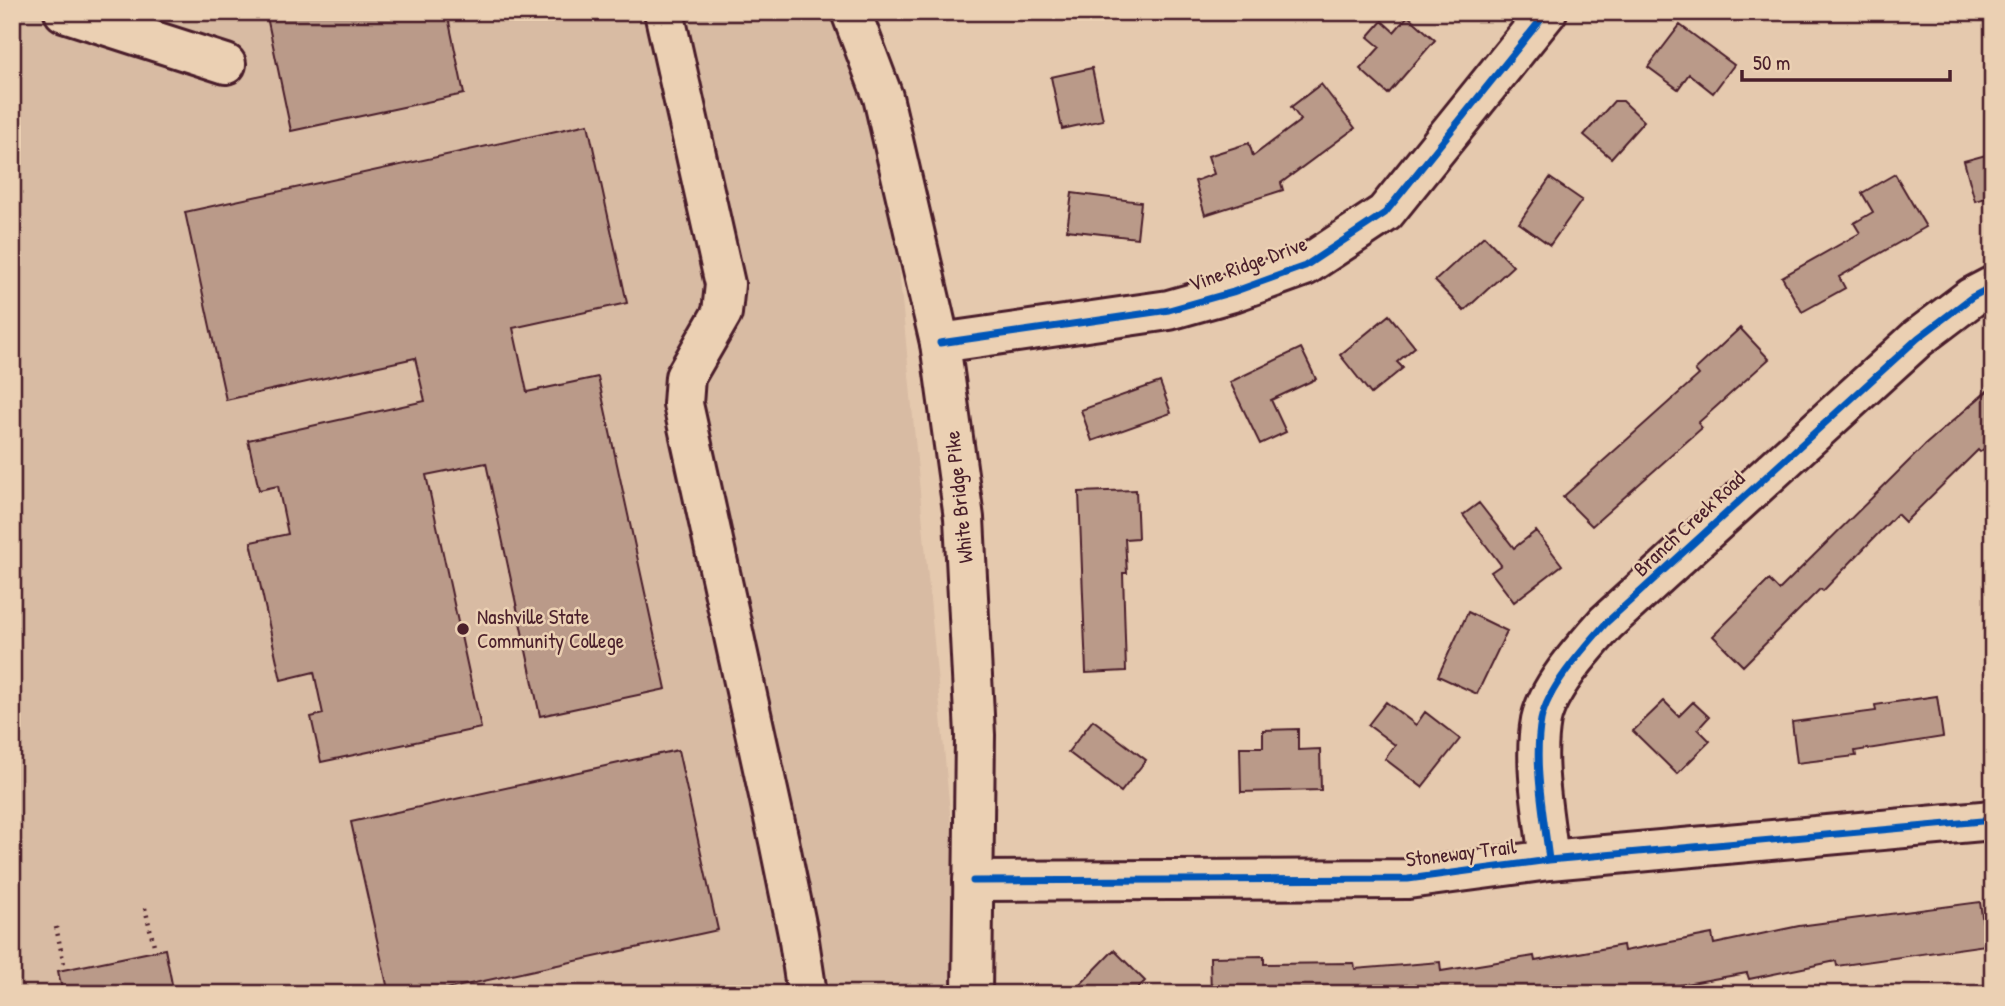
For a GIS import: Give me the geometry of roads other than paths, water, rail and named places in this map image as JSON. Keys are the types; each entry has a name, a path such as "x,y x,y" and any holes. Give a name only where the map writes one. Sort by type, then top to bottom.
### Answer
{"street":[{"path":"64,12 226,64"},
{"path":"664,12 725,284 722,313 685,377 683,404 777,829 807,994"},
{"name":"White Bridge Pike","path":"851,12 883,97 940,343 964,518 975,735 972,994"},
{"name":"Vine Ridge Drive","path":"940,343 1169,310 1233,292 1305,266 1385,213 1539,15"},
{"name":"Branch Creek Road","path":"1549,860 1540,768 1542,719 1569,666 1606,623 1918,338 1972,297 1993,286"},
{"name":"Stoneway Trail","path":"973,881 1408,879 1549,860 1993,820"}],"place":[{"name":"Nashville State Community College","path":"463,629"}]}
